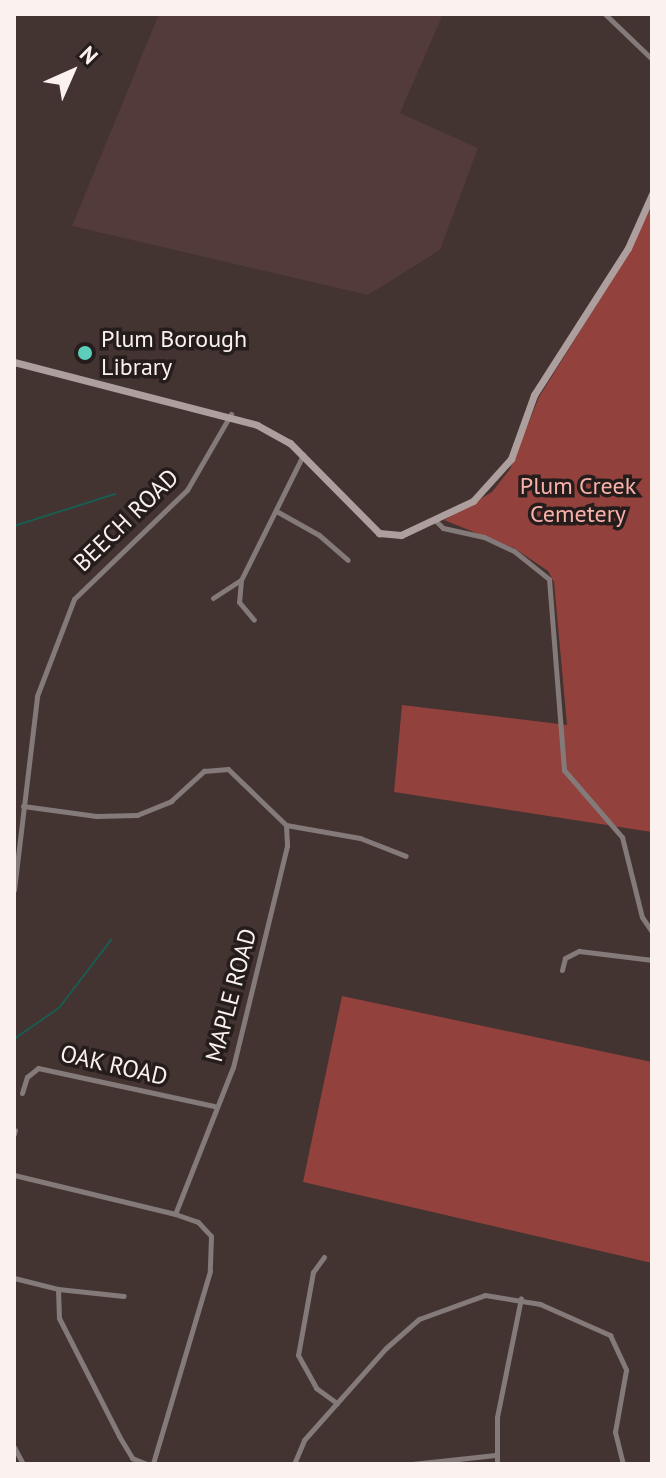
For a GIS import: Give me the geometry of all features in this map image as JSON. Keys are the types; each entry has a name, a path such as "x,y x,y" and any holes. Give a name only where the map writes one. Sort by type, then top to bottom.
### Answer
{"street":[{"path":"605,14 652,59"},
{"path":"14,362 231,414 275,433 304,454 379,533 401,535 473,501 511,459 534,395 628,248 652,194"},
{"name":"BEECH ROAD","path":"14,890 37,696 79,590 172,507 231,414"},
{"path":"254,620 239,602 241,580 278,512 304,454"},
{"path":"278,512 319,535 348,560"},
{"path":"435,520 443,528 484,537 514,551 549,579 564,770 622,837 642,917 652,932"},
{"path":"213,598 241,580"},
{"path":"23,806 137,815 171,801 204,771 228,769 286,825 360,838 406,856"},
{"name":"MAPLE ROAD","path":"175,1214 239,1045 287,846 286,825"},
{"path":"562,970 565,958 579,951 652,960"},
{"name":"OAK ROAD","path":"22,1093 32,1070 47,1068 214,1106"},
{"path":"14,1175 175,1214 205,1227 214,1251 153,1464"},
{"path":"324,1257 313,1272 298,1355 316,1388 337,1403"},
{"path":"14,1278 58,1289 124,1296"},
{"path":"58,1289 59,1318 119,1436 132,1458 147,1464"},
{"path":"497,1464 497,1417 521,1298"},
{"path":"294,1464 304,1440 419,1319 466,1299 521,1298 596,1326 617,1344 626,1370 615,1432 623,1464"},
{"path":"14,1447 23,1464"},
{"path":"412,1464 496,1455"}],"shaded area":[{"path":"159,14 443,14 400,113 478,148 440,250 368,295 72,226"}],"green space":[{"name":"Plum Creek Cemetery","path":"652,205 652,832 394,792 402,705 567,725 554,582 548,571 514,548 444,520 492,492 510,469 539,397 623,262"},
{"path":"342,996 652,1062 652,1263 303,1182"}],"waterway":[{"path":"14,526 115,494"},
{"path":"14,1039 59,1008 111,940"}],"place":[{"name":"Plum Borough Library","path":"85,353"}]}
